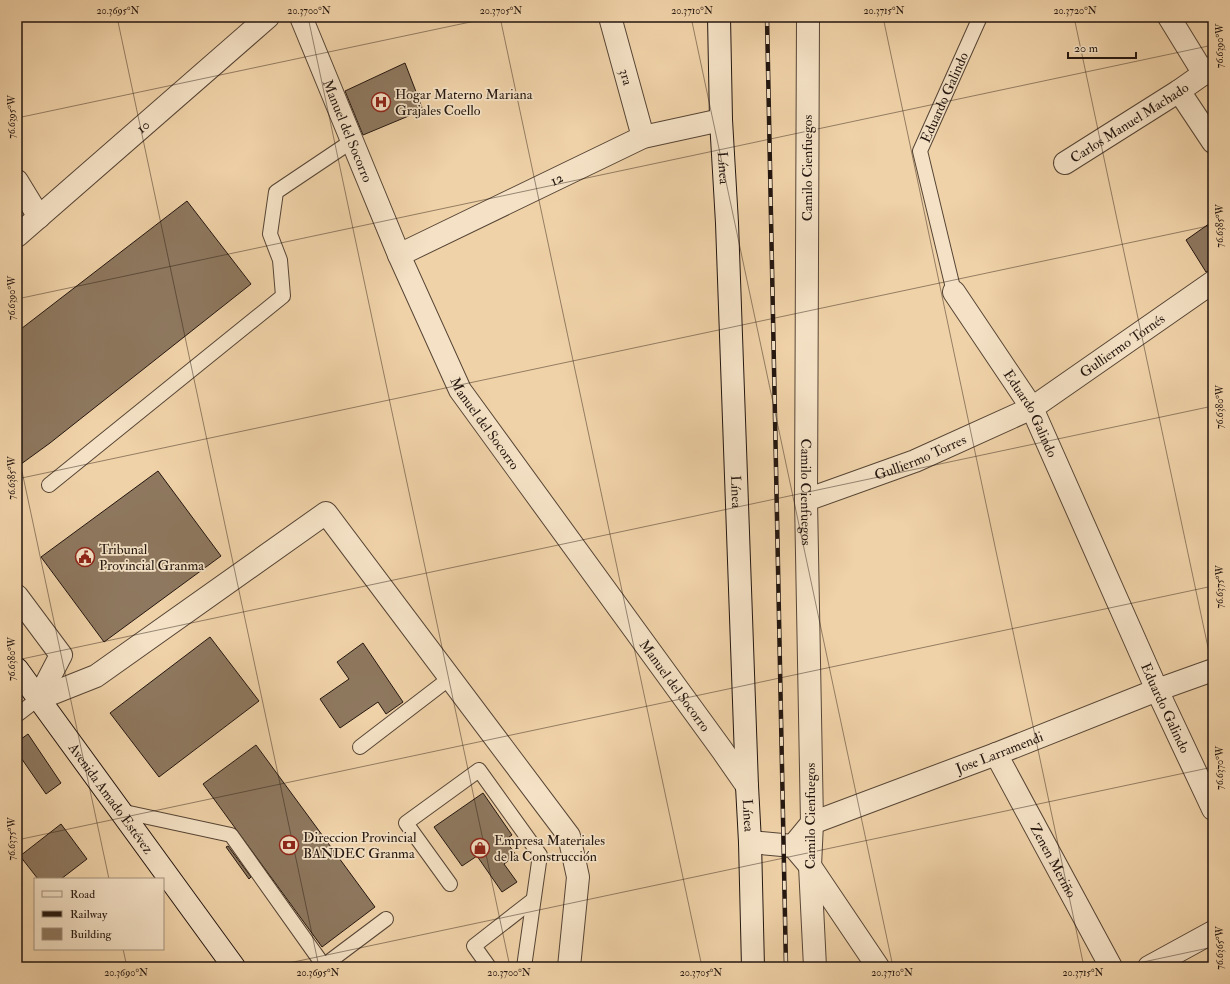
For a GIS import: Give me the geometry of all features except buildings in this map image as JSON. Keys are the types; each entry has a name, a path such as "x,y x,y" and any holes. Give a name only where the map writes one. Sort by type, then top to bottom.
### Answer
{"street":[{"name":"10","path":"17,236 268,17"},
{"name":"Manuel del Socorro","path":"301,17 399,255 460,390 747,786"},
{"name":"3ra","path":"610,17 643,136"},
{"name":"Línea","path":"719,17 721,120 727,223 750,842 753,967"},
{"name":"Camilo Cienfuegos","path":"808,17 806,500 812,823 810,866 815,967"},
{"path":"1169,17 1209,70"},
{"name":"Carlos Manuel Machado","path":"1065,164 1209,70"},
{"path":"1178,91 1213,142"},
{"name":"12","path":"399,255 643,136 721,120"},
{"path":"17,181 39,217"},
{"name":"Gulliermo Tornés","path":"1032,408 1213,282"},
{"name":"Eduardo Galindo","path":"954,292 1032,408 1157,690 1213,809"},
{"name":"Gulliermo Torres","path":"806,500 915,461 1032,408"},
{"path":"38,699 96,676 326,513 569,836 578,877 569,967"},
{"path":"17,596 61,655 38,699"},
{"name":"Avenida Amado Estévez","path":"17,669 234,967"},
{"name":"Jose Larramendi","path":"812,823 996,754 1157,690 1213,670"},
{"name":"Zenen Meriño","path":"996,754 1111,967"},
{"path":"794,846 812,823"},
{"path":"750,842 794,846 810,866 878,967"},
{"path":"1149,967 1213,932"}],"lane":[{"name":"Eduardo Galindo","path":"954,292 920,151 980,17"},
{"path":"49,485 283,296 280,260 270,234 276,192 352,141"},
{"path":"360,747 450,678"},
{"path":"17,715 38,699"},
{"path":"450,884 406,823 479,770 540,855 524,967"},
{"path":"120,811 231,835 323,967 386,919"},
{"path":"490,967 474,946 533,900"}],"railway":[{"path":"767,17 786,967"}],"place":[{"name":"Hogar Materno Mariana Grajales Coello","path":"381,102"},
{"name":"Tribunal Provincial Granma","path":"85,557"},
{"name":"Direccion Provincial BANDEC Granma","path":"289,845"},
{"name":"Empresa Materiales de la Construcción","path":"480,848"}]}
